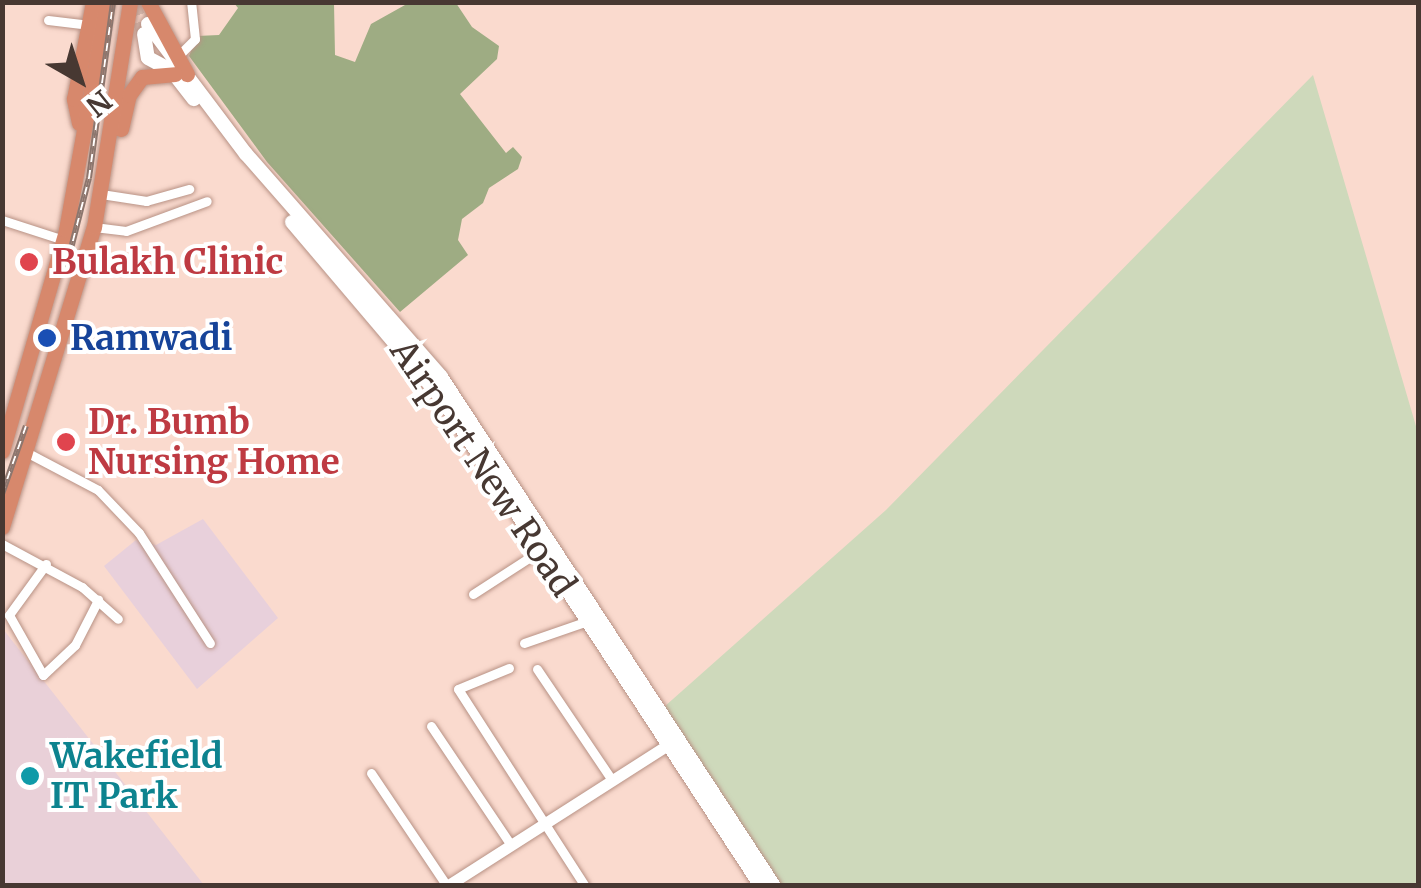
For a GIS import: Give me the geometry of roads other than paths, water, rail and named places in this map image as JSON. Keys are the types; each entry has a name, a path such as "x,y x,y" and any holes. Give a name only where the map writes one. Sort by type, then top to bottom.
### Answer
{"highway":[{"path":"93,2 94,26"},
{"path":"2,451 64,240 81,126 74,99 94,26 107,2"},
{"path":"2,527 94,227 110,154 130,2"},
{"path":"110,154 133,87 147,74 181,74 178,56 148,2"}],"main road":[{"path":"146,29 181,74"},
{"name":"Airport New Road","path":"181,74 441,378 761,886"},
{"name":"Airport New Road","path":"181,74 432,384 588,621 774,886"}],"street":[{"path":"178,56 195,39 191,2"},
{"path":"48,20 94,26"},
{"path":"101,194 146,200 189,188"},
{"path":"94,227 126,231 207,201"},
{"path":"2,220 64,240"},
{"path":"26,452 98,490 139,533 210,643"},
{"path":"2,544 46,564 118,619"},
{"path":"473,594 540,550"},
{"path":"46,564 9,615 42,675 75,645 98,600"},
{"path":"524,642 588,621"},
{"path":"509,668 458,689 586,886"},
{"path":"537,669 612,780"},
{"path":"431,726 511,845"},
{"path":"371,773 447,886 672,742"}],"tunnel":[{"path":"133,2 144,34"}],"railway":[{"path":"65,272 89,178 113,2"},
{"path":"2,494 26,426"}],"place":[{"name":"Bulakh Clinic","path":"29,262"},
{"name":"Ramwadi","path":"47,338"},
{"name":"Dr. Bumb Nursing Home","path":"66,442"},
{"name":"Wakefield IT Park","path":"30,776"}]}
